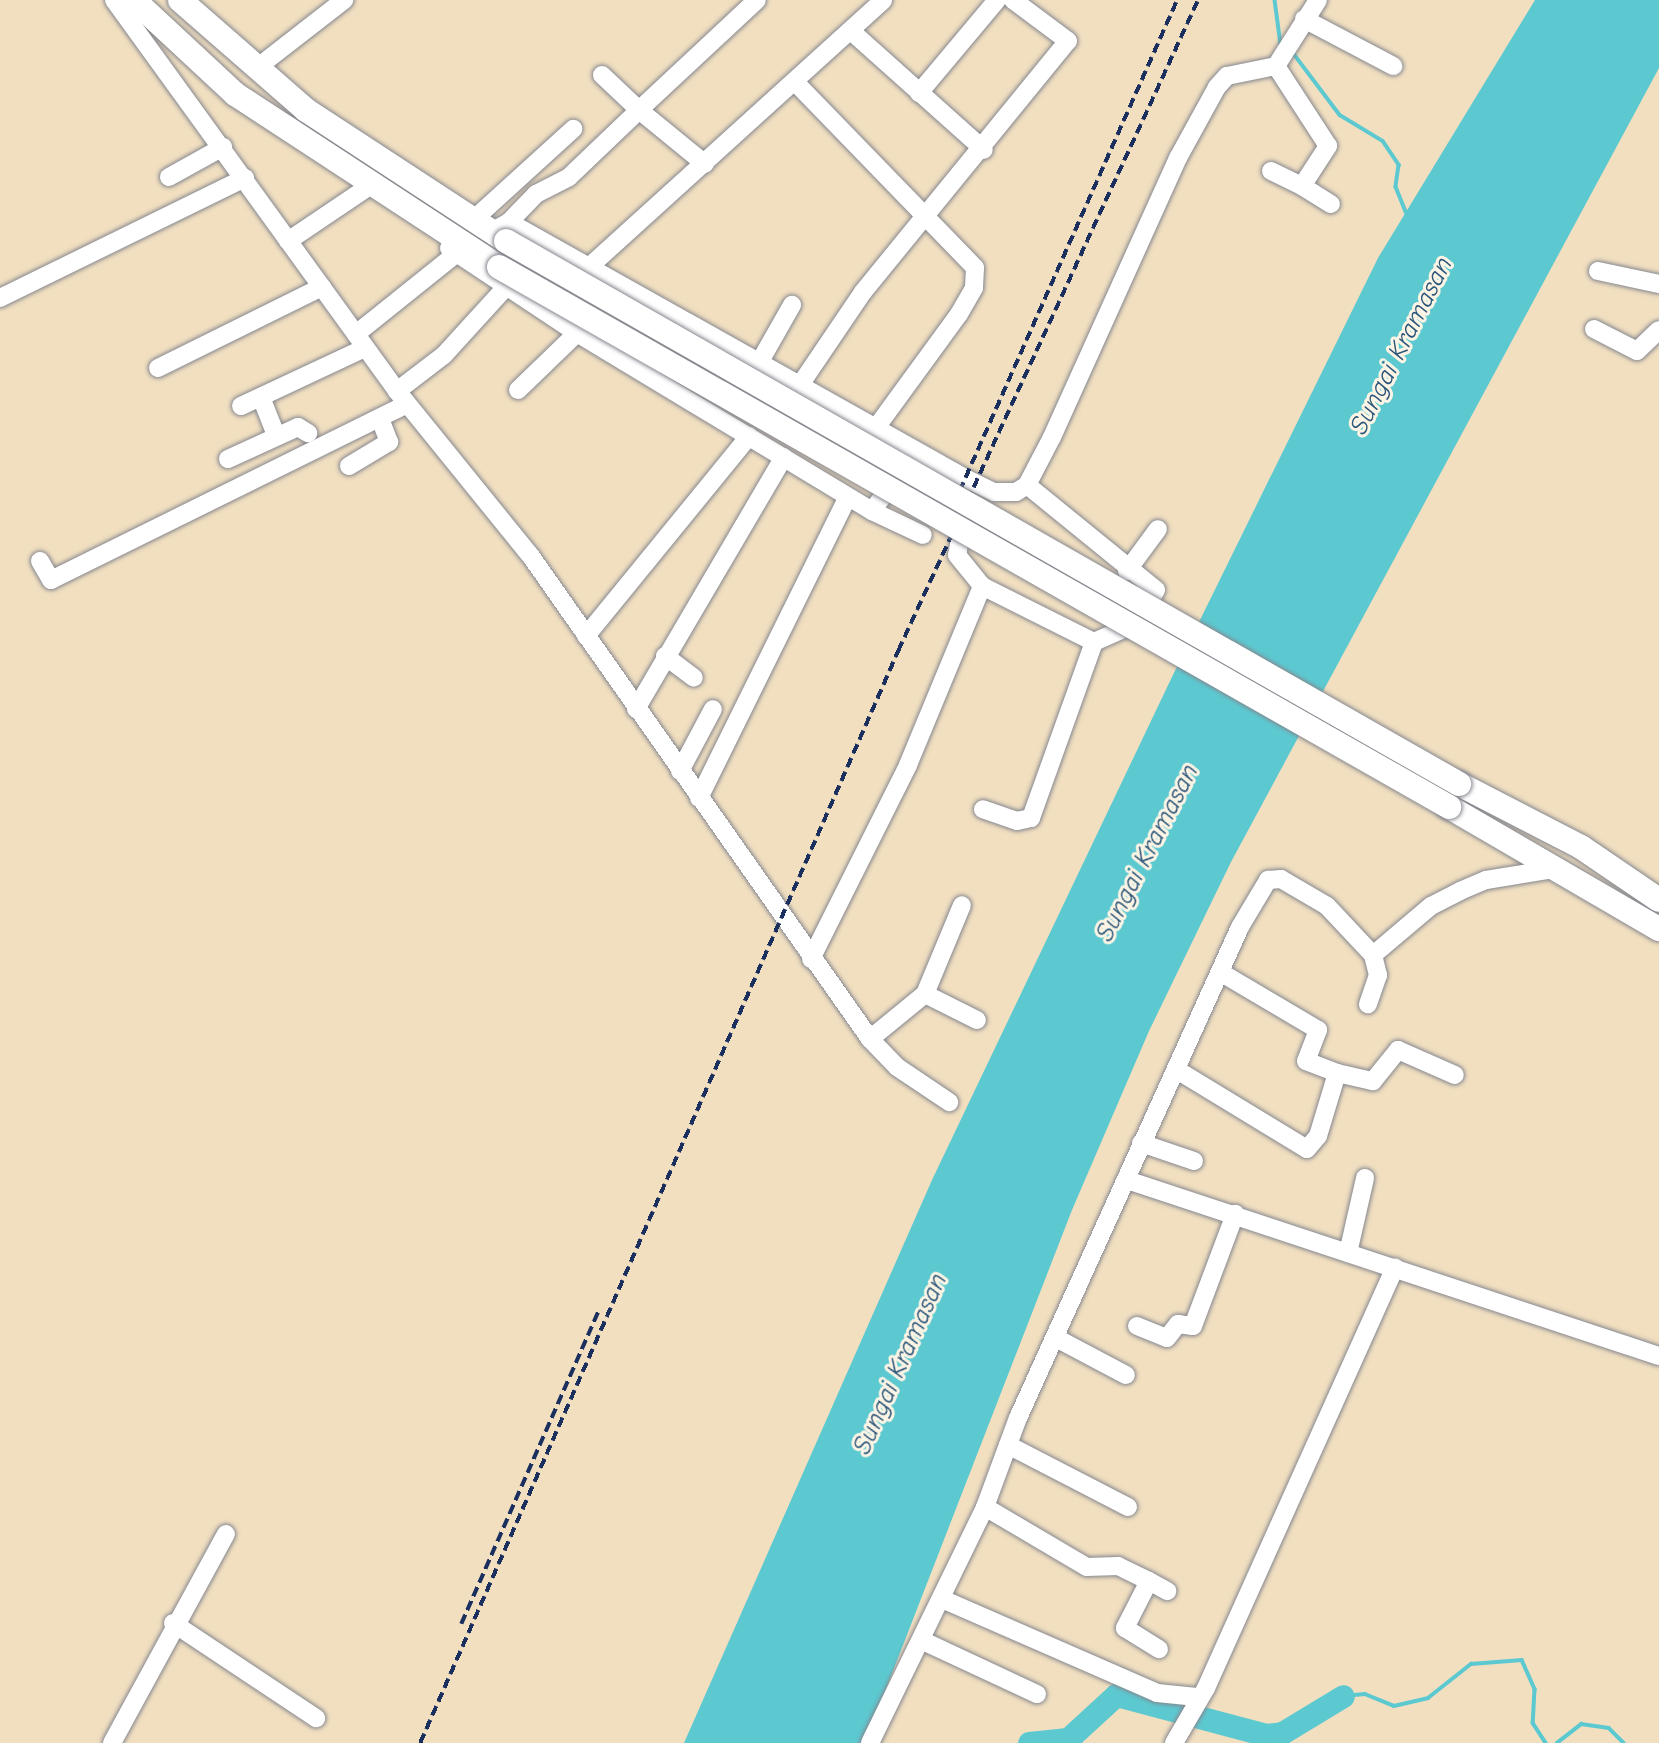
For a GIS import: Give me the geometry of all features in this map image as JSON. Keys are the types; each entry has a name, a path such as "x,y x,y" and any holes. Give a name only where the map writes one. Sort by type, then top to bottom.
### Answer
{"highway":[{"path":"134,0 219,82 367,176 502,278 1448,807 1562,868 1659,929"},
{"path":"156,0 253,69"},
{"path":"180,0 367,176 494,229 1459,784 1573,842 1659,900"},
{"path":"206,0 253,69"}],"street":[{"path":"114,0 245,178 360,341 530,555 811,959 870,1038 897,1067 949,1102"},
{"path":"253,69 344,0"},
{"path":"494,229 536,194 569,177 757,0"},
{"path":"589,267 797,84 883,0"},
{"path":"919,93 997,0"},
{"path":"800,385 863,292 984,150 1068,41 1013,0"},
{"path":"494,229 589,267 975,483 993,492 1016,492 1027,485 1217,87 1227,76 1283,54 1318,0"},
{"path":"1304,19 1393,66"},
{"path":"851,31 984,150"},
{"path":"1283,54 1327,138 1326,154 1302,186"},
{"path":"602,75 639,110 705,164"},
{"path":"797,84 928,213 975,268 974,288 876,428"},
{"path":"494,229 573,129"},
{"path":"169,177 223,148"},
{"path":"1271,171 1331,204"},
{"path":"288,240 367,176 457,253 502,278 577,334 872,511 923,535"},
{"path":"0,298 245,178"},
{"path":"241,406 360,341 457,253"},
{"path":"1598,271 1659,284"},
{"path":"40,561 51,580 380,418 444,355 502,278"},
{"path":"158,368 322,287"},
{"path":"759,363 792,305"},
{"path":"1594,329 1637,351 1659,330"},
{"path":"518,390 577,334"},
{"path":"261,397 276,435"},
{"path":"349,466 389,442 380,418"},
{"path":"228,459 300,426 308,433"},
{"path":"586,636 749,436"},
{"path":"872,511 918,450"},
{"path":"636,709 784,457"},
{"path":"975,483 956,546 982,586 1094,642 1123,635 1157,597 1027,485"},
{"path":"699,798 848,497"},
{"path":"1126,571 1157,529"},
{"path":"811,959 908,765 982,586"},
{"path":"983,809 1024,822 1036,812 1094,642"},
{"path":"665,656 694,678"},
{"path":"680,771 713,709"},
{"path":"1373,955 1431,906 1460,891 1486,880 1562,868"},
{"path":"870,1743 985,1507 1008,1446 1141,1143 1220,972 1253,902 1272,878 1337,913 1373,955 1378,975 1368,1004"},
{"path":"870,1038 925,994 962,905"},
{"path":"1220,972 1318,1030 1306,1061 1337,1073 1373,1080 1398,1050 1455,1075"},
{"path":"925,994 977,1020"},
{"path":"1177,1070 1307,1149 1318,1136 1337,1073"},
{"path":"1141,1143 1194,1161"},
{"path":"1348,1253 1365,1178"},
{"path":"1127,1180 1659,1356"},
{"path":"1137,1326 1167,1338 1178,1324 1193,1326 1235,1214"},
{"path":"1174,1743 1395,1268"},
{"path":"1056,1338 1126,1375"},
{"path":"1008,1446 1128,1507"},
{"path":"985,1507 1087,1567 1118,1566 1167,1591"},
{"path":"111,1743 173,1623 226,1534"},
{"path":"1149,1581 1125,1628 1159,1649"},
{"path":"942,1599 1157,1693 1195,1700"},
{"path":"173,1623 316,1718"},
{"path":"921,1640 1037,1694"}],"water":[{"name":"Sungai Kramasan","path":"1535,0 1659,0 1659,68 1231,862 1149,1031 1072,1210 865,1743 684,1743 932,1180 1171,679 1378,258"}],"waterway":[{"path":"1275,0 1281,45"},
{"path":"1291,50 1340,115 1383,141 1399,165 1396,187 1407,214"},
{"path":"1343,1696 1365,1694 1394,1706 1428,1698 1471,1664 1522,1660 1535,1689 1533,1723 1546,1743"},
{"path":"1029,1743 1068,1739 1116,1695 1266,1735 1282,1733 1343,1696"},
{"path":"1557,1743 1581,1724 1609,1728 1624,1743"}],"railway":[{"path":"947,519 1177,0"},
{"path":"420,1743 898,651 1198,0"},
{"path":"461,1624 599,1310"}]}
